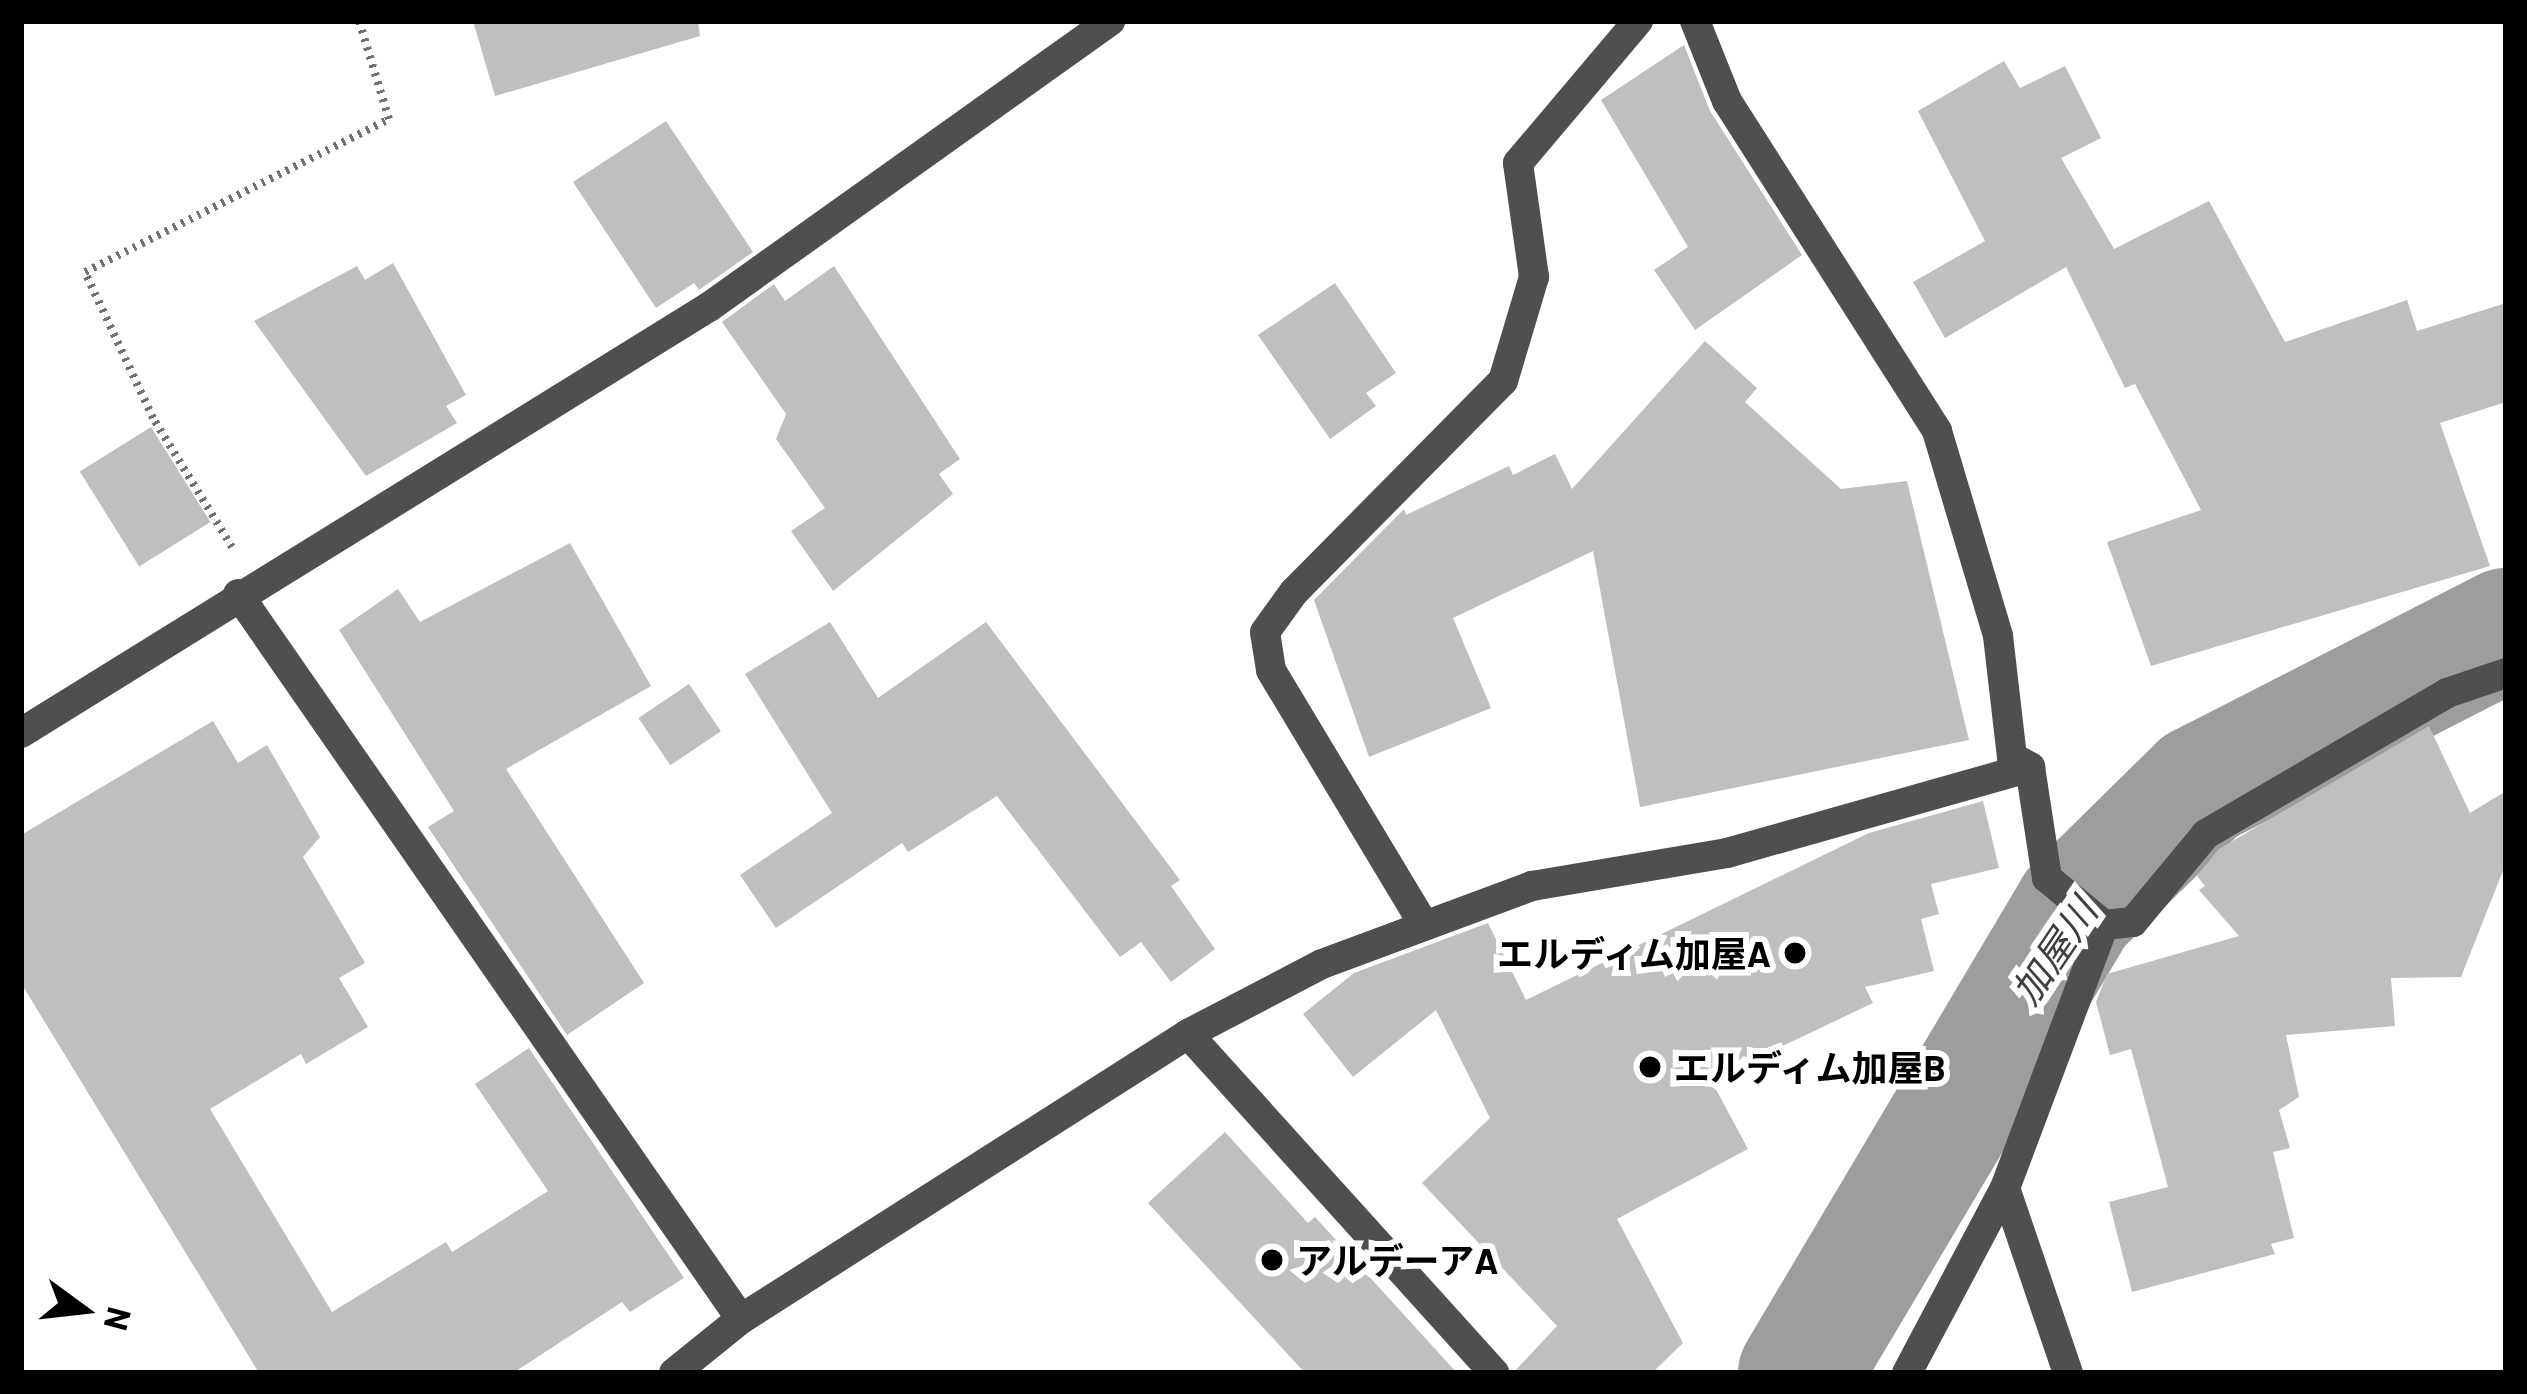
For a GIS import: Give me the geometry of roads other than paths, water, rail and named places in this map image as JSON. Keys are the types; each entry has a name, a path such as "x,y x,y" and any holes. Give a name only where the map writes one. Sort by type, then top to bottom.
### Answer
{"street":[{"path":"21,733 247,589 709,308 1110,21"},
{"path":"1424,925 1271,670 1265,632 1503,381 1534,277 1518,163 1638,21"},
{"path":"1695,21 1727,100 1936,431 1998,636 2012,757 2030,767"},
{"path":"247,589 741,1319"},
{"path":"2030,767 2047,878 2104,925 2133,922 2206,834 2447,693 2506,673"},
{"path":"674,1373 741,1319 1188,1034 1322,964 1532,886 1727,853 2030,767"},
{"path":"1907,1373 2005,1188 2104,925"},
{"path":"1188,1034 1494,1373"},
{"path":"2005,1188 2068,1373"}],"waterway":[{"name":"加屋川","path":"1799,1373 2075,908 2199,786 2506,629"}],"place":[{"name":"エルディム加屋A","path":"1795,953"},
{"name":"エルディム加屋B","path":"1650,1067"},
{"name":"アルデーアA","path":"1272,1260"}]}
